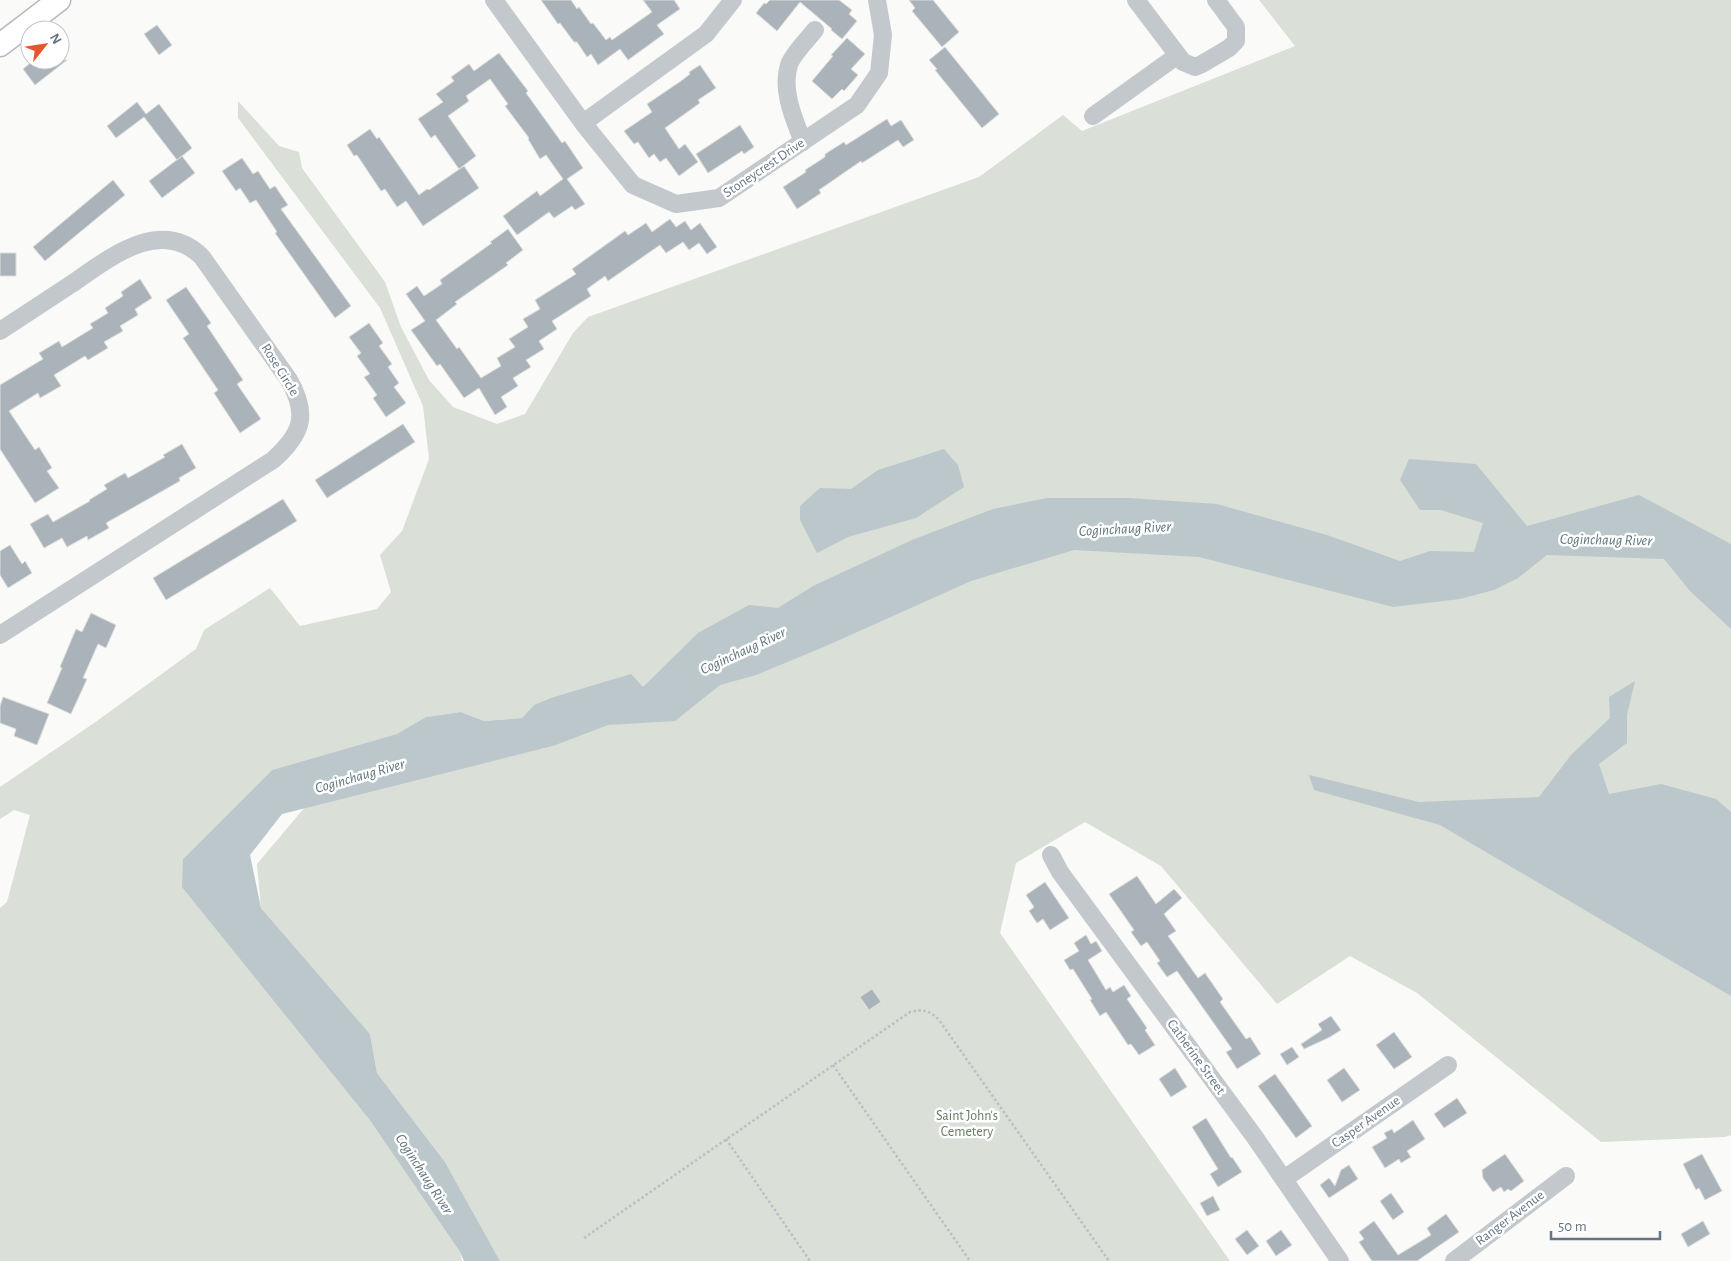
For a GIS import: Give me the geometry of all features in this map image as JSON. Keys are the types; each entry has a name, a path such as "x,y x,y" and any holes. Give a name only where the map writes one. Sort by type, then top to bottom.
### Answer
{"main road":[{"path":"0,45 59,0"}],"street":[{"name":"Stoneycrest Drive","path":"494,0 583,123 633,185 676,204 719,198 857,105 879,73 884,35 877,0"},
{"path":"583,123 706,34 732,0"},
{"path":"1136,0 1183,62 1195,67 1229,48 1236,41 1236,27 1216,0"},
{"path":"803,142 791,112 787,80 789,64 815,30"},
{"path":"1093,116 1178,56"},
{"name":"Rose Circle","path":"0,331 119,252 133,245 147,241 180,242 193,248 202,257 289,380 299,399 301,420 294,437 273,460 0,635"},
{"name":"Catherine Street","path":"1051,855 1060,872 1284,1179 1340,1261"},
{"name":"Casper Avenue","path":"1284,1179 1448,1065"},
{"name":"Ranger Avenue","path":"1454,1261 1566,1176"}],"path":[{"path":"584,1238 910,1012 921,1009 931,1012 939,1020 1109,1261"},
{"path":"833,1065 970,1261"},
{"path":"726,1139 810,1261"}],"green space":[{"name":"Saint John's Cemetery","path":"1259,0 1731,0 1731,1135 1725,1137 1601,1142 1417,993 1350,956 1277,1004 1161,866 1085,822 1016,863 1000,933 1230,1261 500,1261 445,1162 377,1073 370,1034 261,908 257,864 305,807 553,746 534,705 522,718 484,721 461,712 426,717 398,734 272,770 183,859 369,1119 460,1252 462,1261 0,1261 0,908 7,902 30,815 14,810 0,819 0,787 97,721 196,649 204,630 270,588 300,626 377,609 391,592 380,555 402,531 429,459 423,406 380,308 238,118 238,101 279,146 299,152 302,168 385,282 401,327 429,380 453,407 497,424 525,414 573,333 588,317 979,177 1063,115 1082,131 1295,46"}],"water":[{"path":"944,449 958,465 964,487 916,518 848,537 817,553 800,520 800,506 820,488 851,489 878,470"},
{"name":"Coginchaug River","path":"1409,459 1476,464 1527,526 1639,495 1731,544 1731,629 1690,591 1664,559 1547,555 1518,578 1494,590 1460,599 1393,607 1199,557 1074,550 971,581 826,646 756,675 720,685 675,721 608,725 553,746 282,814 250,855 261,908 370,1034 377,1073 445,1162 500,1261 464,1261 460,1252 369,1119 182,887 183,859 272,770 397,734 426,717 461,712 484,721 522,718 534,705 554,697 631,674 643,687 698,633 749,605 778,608 813,586 912,540 993,509 1047,498 1129,498 1217,504 1327,535 1400,561 1430,551 1474,552 1483,523 1441,510 1420,510 1400,480"},
{"path":"1635,681 1627,715 1627,743 1599,764 1609,794 1661,784 1716,799 1731,812 1731,996 1440,825 1314,790 1309,775 1419,802 1539,797 1571,755 1610,718 1609,697"}],"building":[{"path":"541,0 571,0 606,40 610,37 612,40 652,12 643,0 674,0 680,9 657,25 664,34 628,60 620,49 598,65 591,54 587,57 577,42 574,42 560,23 558,24"},
{"path":"770,0 839,0 852,10 849,14 857,21 842,39 800,2 777,31 756,13 764,3 766,4"},
{"path":"909,0 933,0 959,32 942,47 912,11 915,8"},
{"path":"157,25 172,45 159,55 144,34"},
{"path":"847,38 865,54 851,69 858,75 844,91 842,89 832,99 812,81 833,56 831,55"},
{"path":"945,47 999,114 982,128 929,60"},
{"path":"499,53 528,91 526,93 562,143 565,141 583,168 567,179 585,204 575,210 572,206 554,218 549,212 517,235 503,216 537,191 540,196 563,179 546,155 540,159 529,138 505,106 508,104 490,79 466,96 469,101 448,116 476,156 459,169 435,135 431,138 418,119 443,102 436,94 454,81 451,77 469,64 474,71"},
{"path":"700,65 716,88 698,100 700,103 665,128 679,149 685,144 698,162 679,176 666,158 660,162 654,154 649,158 638,142 634,144 624,131 652,112 647,104 681,81 690,74 689,72"},
{"path":"24,70 54,70 35,85"},
{"path":"137,102 146,114 159,104 192,148 177,160 144,117 116,138 107,126"},
{"path":"887,119 891,126 901,120 914,140 903,147 898,140 862,163 861,161 819,190 821,193 797,209 783,187 806,172 805,170 825,157 825,154 844,142 846,145"},
{"path":"740,125 754,147 744,154 742,151 708,173 696,154"},
{"path":"370,129 377,139 379,137 419,195 464,166 479,188 423,226 406,201 397,207 385,189 381,191 357,155 354,156 347,145"},
{"path":"182,156 195,173 162,198 149,181"},
{"path":"242,158 253,174 258,171 270,189 275,186 288,205 281,209 351,306 335,318 275,233 277,232 256,200 250,203 240,188 236,191 222,171"},
{"path":"113,180 125,195 45,261 33,247"},
{"path":"670,219 676,227 685,221 691,230 700,223 717,247 707,254 699,243 689,250 683,242 666,253 660,245 608,281 605,276 587,289 591,296 552,321 557,329 539,341 544,349 526,360 531,367 513,378 518,386 501,397 507,407 495,415 479,388 464,398 440,364 437,366 411,330 425,321 406,294 417,286 424,296 442,284 440,280 492,243 490,242 508,229 523,250 506,263 508,265 455,302 457,304 436,320 457,349 459,347 481,378 501,366 497,358 515,347 509,339 528,327 523,319 540,309 535,300 576,274 572,269 625,231 628,235 646,223 652,232"},
{"path":"0,253 16,253 16,276 0,276"},
{"path":"140,279 152,298 135,309 138,315 120,326 123,331 104,342 108,348 88,360 85,356 54,375 61,386 40,398 38,393 9,411 35,450 39,447 52,468 47,471 59,488 35,503 0,449 0,385 43,359 39,353 59,341 62,347 93,328 90,324 108,313 105,308 123,296 121,292"},
{"path":"186,287 211,323 207,326 243,380 237,384 261,419 240,433 214,393 218,390 183,338 189,334 166,300"},
{"path":"369,323 383,343 379,346 392,364 388,367 399,383 394,387 406,403 386,417 373,398 377,395 364,377 370,374 357,356 361,353 349,337"},
{"path":"403,424 415,442 327,498 315,480"},
{"path":"182,444 196,468 179,478 180,481 106,523 109,528 88,540 87,536 67,547 62,538 44,548 30,524 48,514 53,522 107,489 104,485 125,473 128,478 165,457 163,455"},
{"path":"283,499 297,521 166,600 153,578"},
{"path":"10,545 22,564 25,561 32,573 8,588 0,575 0,551"},
{"path":"91,613 116,625 106,648 98,644 83,678 87,679 71,714 47,703 76,629 82,632"},
{"path":"3,697 49,714 37,745 14,736 16,729 0,723 0,706"},
{"path":"1137,876 1156,904 1174,889 1182,898 1164,914 1176,931 1168,936 1198,978 1205,973 1223,999 1220,1002 1246,1039 1250,1037 1261,1054 1237,1069 1226,1052 1232,1049 1177,971 1167,977 1157,963 1160,961 1147,942 1141,946 1131,932 1134,930 1109,894"},
{"path":"1045,882 1069,918 1050,930 1043,919 1037,923 1029,911 1034,907 1026,895"},
{"path":"1086,935 1091,944 1096,941 1102,951 1088,960 1106,990 1110,987 1113,992 1124,985 1131,996 1127,999 1147,1028 1145,1030 1155,1045 1139,1055 1131,1044 1128,1045 1106,1012 1100,1016 1090,1000 1092,999 1073,969 1070,970 1064,960 1079,951 1074,943"},
{"path":"872,989 881,1002 869,1010 860,997"},
{"path":"1331,1016 1341,1030 1304,1049 1301,1044 1322,1030 1318,1024"},
{"path":"1394,1032 1412,1057 1394,1069 1376,1045"},
{"path":"1292,1047 1299,1057 1287,1065 1280,1054"},
{"path":"1175,1068 1187,1087 1171,1097 1159,1079"},
{"path":"1344,1068 1360,1090 1342,1102 1327,1080"},
{"path":"1275,1074 1312,1126 1296,1138 1258,1086"},
{"path":"1457,1098 1467,1113 1444,1128 1434,1114"},
{"path":"1206,1118 1242,1172 1218,1187 1210,1174 1218,1169 1192,1127"},
{"path":"1413,1120 1425,1139 1407,1151 1411,1157 1401,1163 1399,1159 1385,1168 1372,1147 1387,1138 1384,1133 1392,1129 1394,1133"},
{"path":"1505,1154 1524,1181 1511,1191 1508,1189 1504,1192 1501,1187 1493,1192 1483,1178 1482,1170"},
{"path":"1702,1154 1722,1191 1705,1200 1699,1188 1696,1190 1683,1164"},
{"path":"1349,1165 1358,1179 1329,1198 1320,1185 1329,1178 1335,1186 1341,1170"},
{"path":"1391,1193 1404,1212 1393,1220 1380,1201"},
{"path":"1213,1196 1220,1210 1207,1216 1200,1203"},
{"path":"1446,1214 1459,1232 1417,1261 1372,1261 1359,1242 1364,1239 1359,1232 1374,1221 1398,1255 1431,1235 1427,1228"},
{"path":"1703,1221 1710,1234 1688,1247 1681,1234"},
{"path":"1247,1230 1259,1246 1247,1255 1235,1239"},
{"path":"1281,1230 1292,1245 1276,1256 1266,1241"}]}
